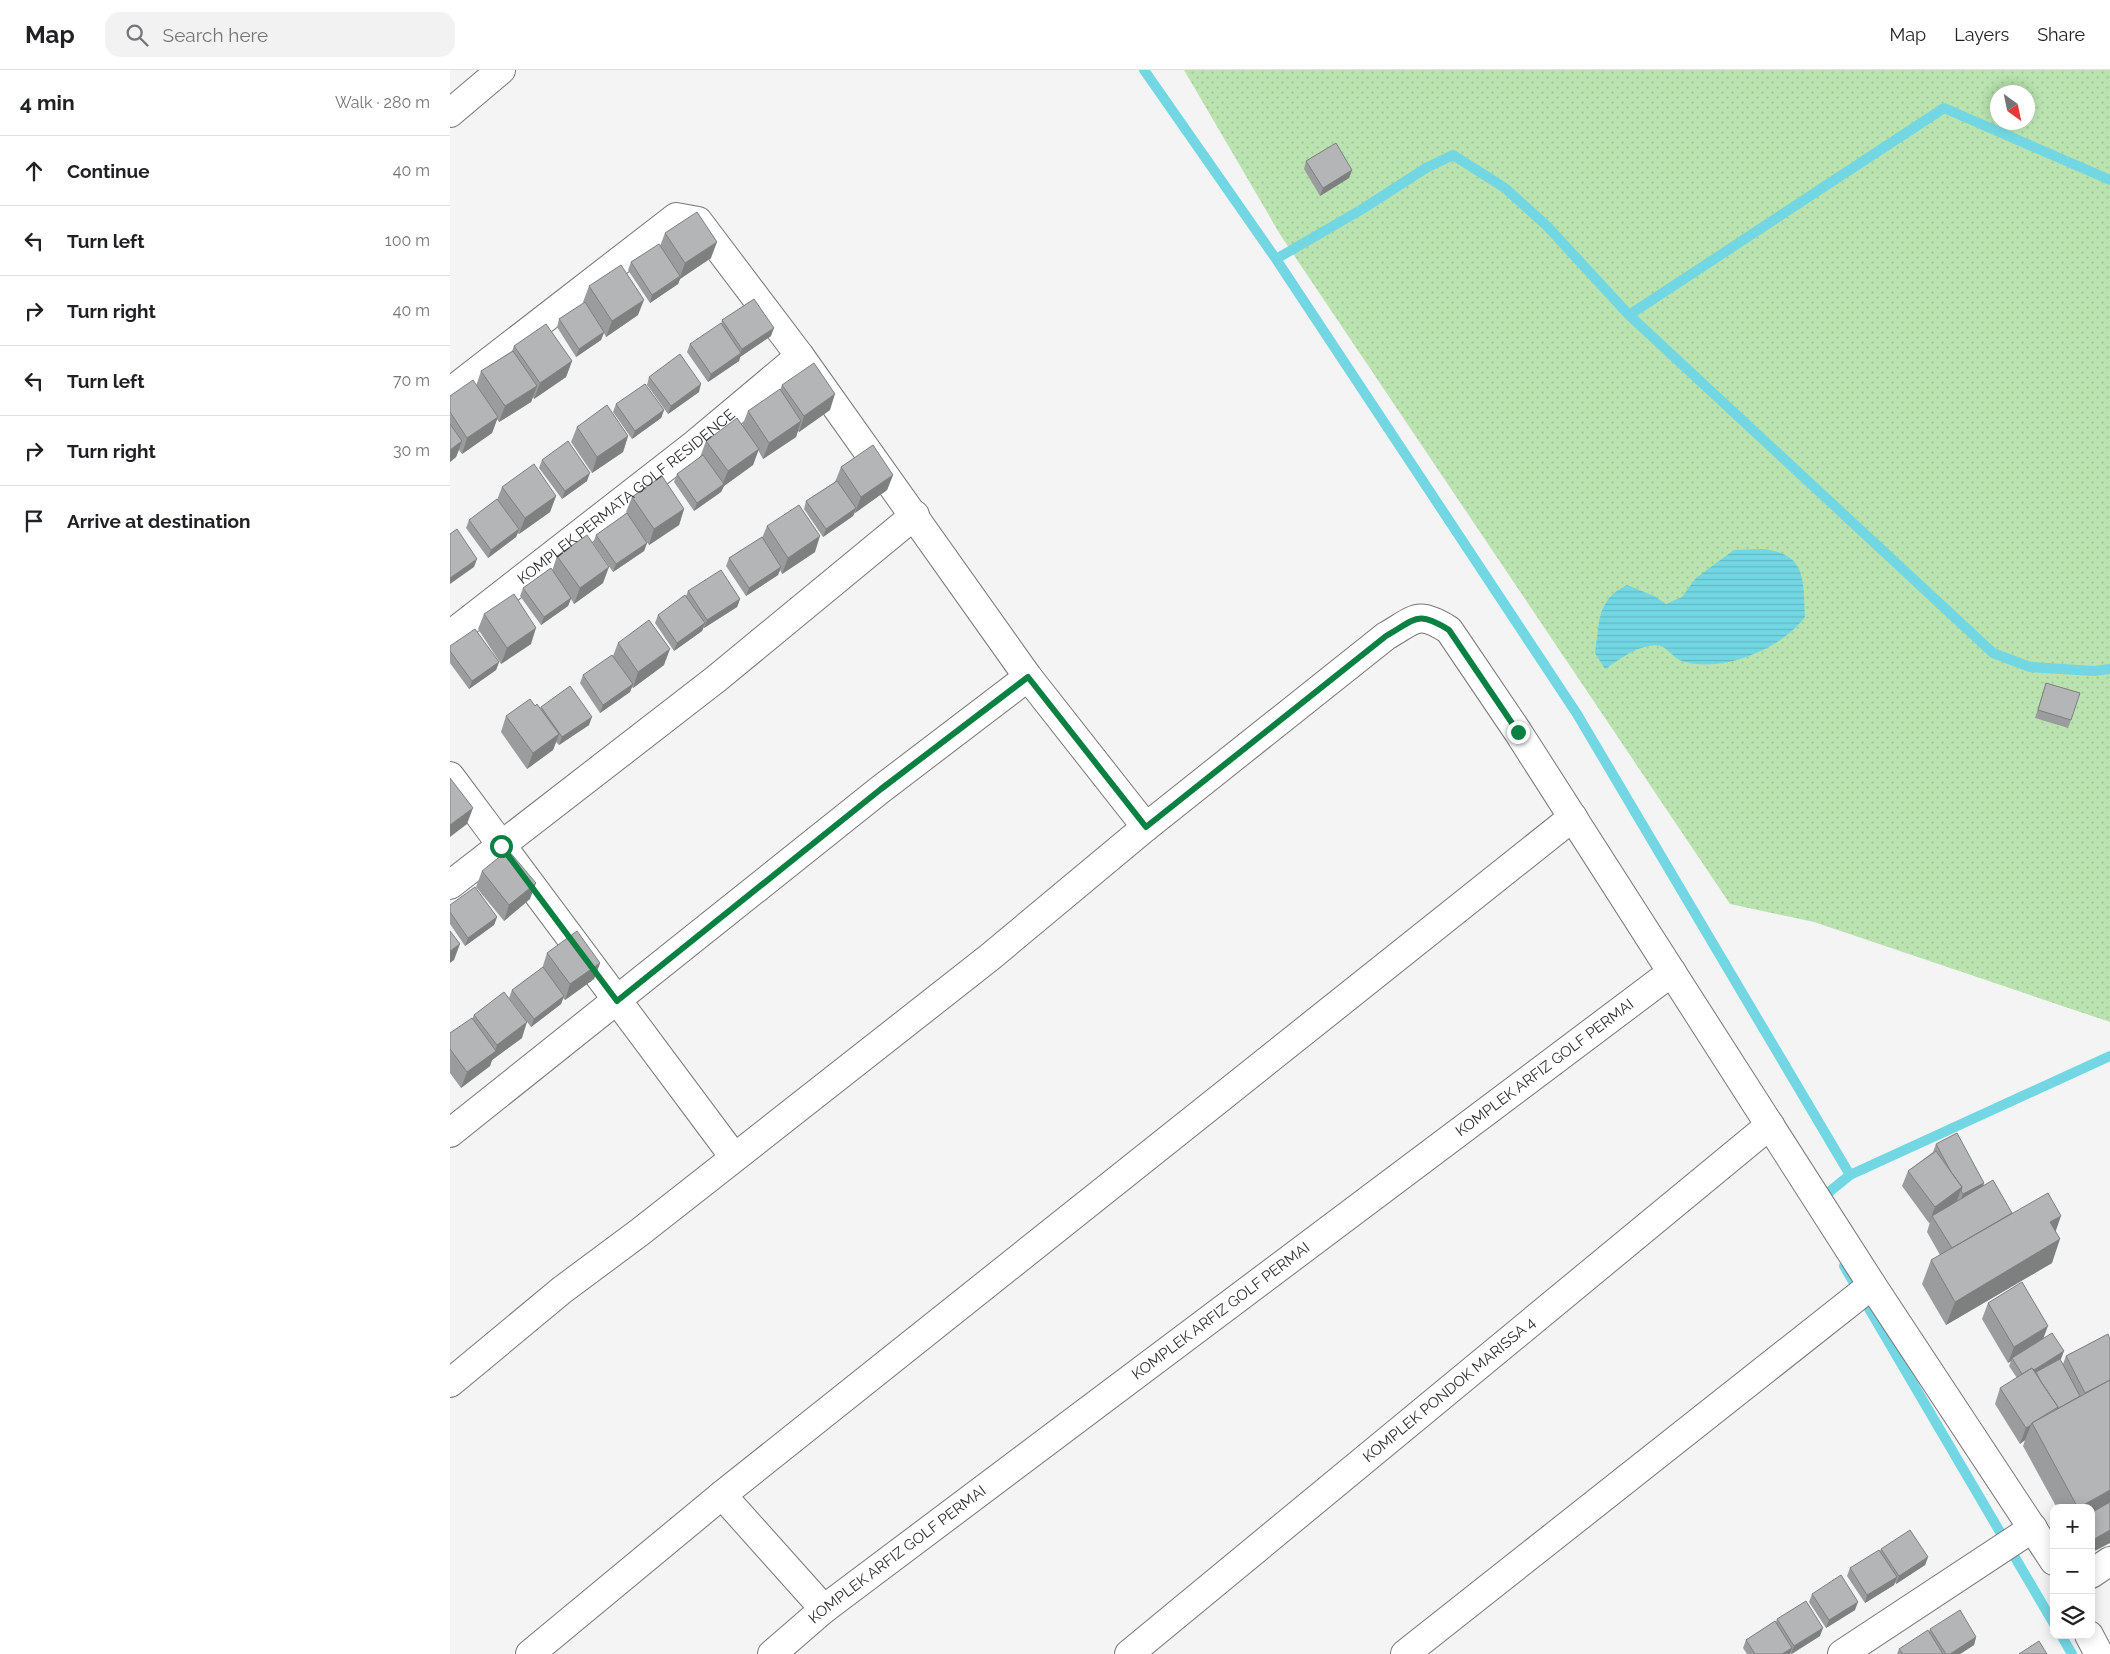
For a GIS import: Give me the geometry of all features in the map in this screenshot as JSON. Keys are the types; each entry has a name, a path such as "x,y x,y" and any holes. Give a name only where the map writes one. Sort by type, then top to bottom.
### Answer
{"street":[{"path":"450,113 500,70"},
{"path":"450,392 676,217 698,221 800,356 1028,677 1146,827"},
{"name":"KOMPLEK PERMATA GOLF RESIDENCE","path":"450,635 695,444 800,356"},
{"path":"450,885 716,679 915,516"},
{"path":"450,1383 562,1290 990,956 1146,827 1386,636 1421,617 1431,619 1449,630 1518,732 1872,1284 2050,1554"},
{"path":"450,1134 881,789 1028,677"},
{"path":"450,776 734,1157"},
{"path":"530,1654 722,1495 1572,817"},
{"name":"KOMPLEK ARFIZ GOLF PERMAI","path":"772,1654 824,1609 1672,972"},
{"name":"KOMPLEK PONDOK MARISSA 4","path":"1129,1654 1770,1125"},
{"path":"1405,1654 1872,1284"},
{"path":"722,1495 824,1609"},
{"path":"1842,1654 2034,1528"},
{"path":"2095,1571 2110,1561"},
{"path":"2091,1639 2099,1654"}],"green space":[{"path":"1184,70 2110,70 2110,1022 1814,922 1730,904 1281,236"}],"water":[{"path":"1762,549 1787,556 1800,571 1802,580 1805,617 1781,639 1750,656 1715,664 1698,664 1682,661 1660,646 1643,647 1631,652 1605,669 1595,653 1599,622 1605,605 1617,591 1627,585 1654,596 1666,604 1682,597 1696,578 1734,550"}],"building":[{"path":"1336,143 1352,170 1323,188 1306,161"},
{"path":"697,212 717,242 685,263 665,233"},
{"path":"659,244 680,276 652,295 631,262"},
{"path":"621,265 644,300 612,321 589,286"},
{"path":"754,299 774,328 742,349 722,320"},
{"path":"585,302 604,332 579,349 559,319"},
{"path":"721,323 741,353 711,374 690,344"},
{"path":"546,324 572,361 540,383 514,346"},
{"path":"513,351 537,386 505,406 481,371"},
{"path":"680,354 701,384 671,406 649,377"},
{"path":"814,363 835,394 804,416 782,385"},
{"path":"473,380 498,417 467,438 450,412 450,396"},
{"path":"645,384 664,410 635,431 616,404"},
{"path":"780,389 801,421 769,443 748,411"},
{"path":"607,405 628,436 597,457 577,427"},
{"path":"737,418 759,449 728,471 706,441"},
{"path":"450,424 462,441 450,450"},
{"path":"568,441 590,473 565,491 542,460"},
{"path":"873,445 893,475 861,497 841,467"},
{"path":"703,455 724,484 697,503 677,474"},
{"path":"534,464 556,496 525,518 502,487"},
{"path":"662,476 684,509 654,529 632,497"},
{"path":"837,481 856,508 826,529 806,501"},
{"path":"497,499 519,529 491,550 469,520"},
{"path":"799,505 820,536 788,558 767,526"},
{"path":"627,513 647,543 616,564 596,535"},
{"path":"457,529 477,559 450,578 450,534"},
{"path":"587,535 609,567 580,588 557,556"},
{"path":"762,537 781,567 749,588 729,558"},
{"path":"551,568 571,598 544,617 523,588"},
{"path":"721,570 740,599 707,620 688,591"},
{"path":"514,594 536,628 507,648 484,614"},
{"path":"685,595 705,623 677,643 658,615"},
{"path":"649,620 670,649 638,672 618,643"},
{"path":"475,629 499,662 472,681 450,651 450,646"},
{"path":"612,655 633,684 603,705 583,675"},
{"path":"2046,683 2080,693 2071,720 2038,710"},
{"path":"570,686 592,717 562,737 541,707"},
{"path":"530,699 535,706 537,704 559,734 533,753 506,716"},
{"path":"450,778 473,808 450,825"},
{"path":"508,850 536,883 509,905 482,871"},
{"path":"475,887 497,917 468,938 450,912 450,905"},
{"path":"450,931 460,944 450,951"},
{"path":"577,931 600,963 570,984 547,953"},
{"path":"543,967 564,996 534,1019 512,990"},
{"path":"504,992 527,1022 497,1045 474,1015"},
{"path":"472,1018 496,1051 467,1072 450,1049 450,1033"},
{"path":"1957,1133 1984,1183 1963,1194 1961,1191 1962,1187 1951,1172 1936,1144"},
{"path":"1936,1151 1962,1187 1935,1207 1908,1171"},
{"path":"1993,1180 2012,1213 1952,1248 1932,1216"},
{"path":"2048,1193 2061,1216 2050,1222 2060,1239 1955,1302 1931,1260"},
{"path":"2022,1282 2048,1326 2014,1347 1988,1303"},
{"path":"2052,1333 2064,1351 2034,1370 2032,1368 2022,1374 2012,1358"},
{"path":"2108,1334 2110,1339 2110,1380 2085,1393 2066,1356"},
{"path":"2060,1359 2080,1396 2057,1409 2058,1407 2036,1372"},
{"path":"2032,1368 2058,1407 2026,1428 2000,1388"},
{"path":"2110,1380 2110,1490 2085,1504 2076,1504 2032,1423"},
{"path":"2110,1502 2110,1530 2095,1539 2095,1511"},
{"path":"1910,1530 1928,1557 1899,1576 1881,1549"},
{"path":"1879,1550 1897,1577 1867,1595 1850,1568"},
{"path":"1841,1575 1858,1602 1829,1620 1812,1594"},
{"path":"1806,1601 1823,1628 1794,1646 1777,1619"},
{"path":"1960,1610 1976,1637 1950,1654 1946,1654 1930,1629"},
{"path":"1775,1621 1792,1648 1782,1654 1755,1654 1746,1640"},
{"path":"1928,1630 1943,1654 1903,1654 1899,1649"},
{"path":"2039,1641 2047,1654 2019,1654"}],"waterway":[{"path":"1144,70 1276,259 1577,714 1850,1175"},
{"path":"1629,315 1944,108 2110,180"},
{"path":"1276,259 1364,208 1426,168 1453,155 1505,188 1547,226 1629,315 1993,653 2030,667 2094,671 2110,669"},
{"path":"1819,1200 1850,1175 2110,1056"},
{"path":"1844,1266 2050,1617"},
{"path":"2063,1639 2072,1654"}],"route":[{"path":"501,846 617,1001 881,789 1028,677 1146,827 1386,636 1421,617 1431,619 1449,630 1518,732"}]}
